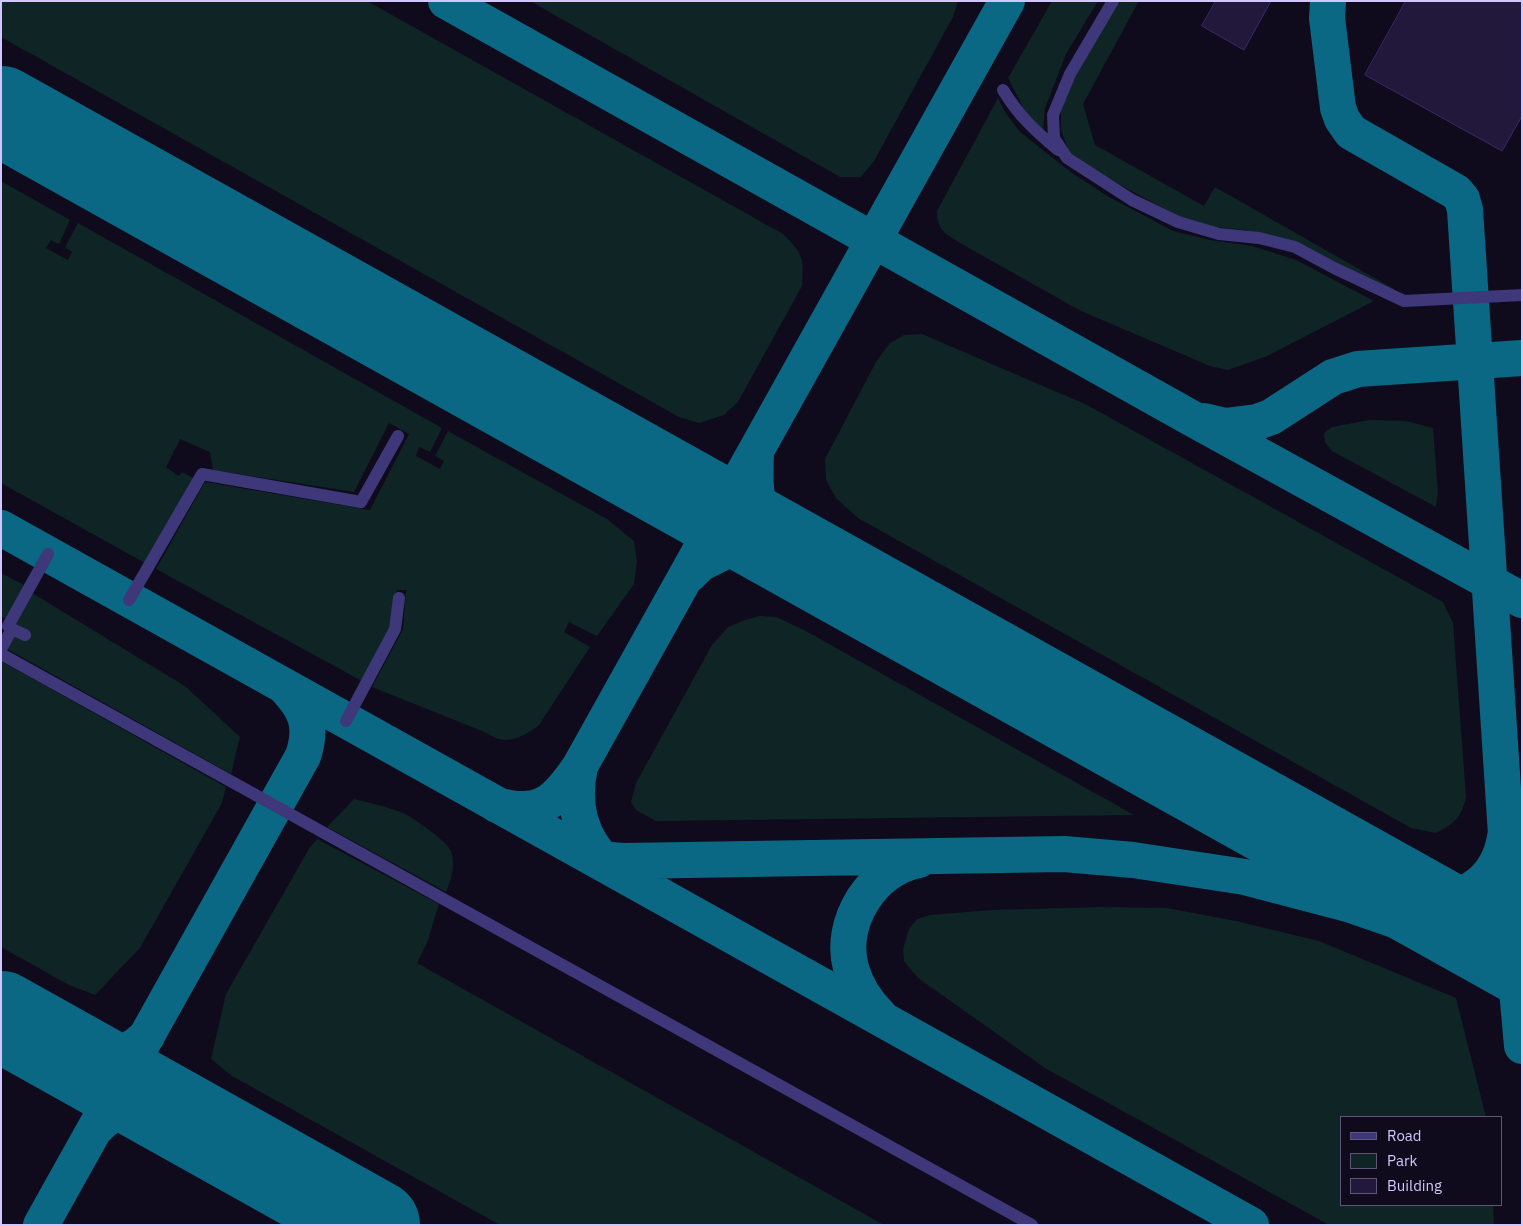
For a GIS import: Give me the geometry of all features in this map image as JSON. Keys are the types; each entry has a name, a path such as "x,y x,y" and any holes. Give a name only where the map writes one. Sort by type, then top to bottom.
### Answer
{"lane":[{"path":"1067,158 1054,138 1053,115 1070,74 1113,1"},
{"path":"1003,90 1016,112 1037,133 1067,158 1132,200 1178,222 1219,234 1259,238 1296,247 1334,268 1404,301 1522,294"},
{"path":"129,600 202,474 361,502 398,436"},
{"path":"1,649 7,626 48,554"},
{"path":"346,721 395,629 399,598"},
{"path":"7,626 25,635"},
{"path":"1,654 1032,1225"}],"green space":[{"path":"1,1 367,1 783,234 801,257 803,269 802,286 738,402 724,415 699,423 679,417 1,37"},
{"path":"530,1 958,1 953,17 874,161 861,177 840,177"},
{"path":"1052,1 1098,1 1066,54 1045,108 1043,132 1028,117 1008,78"},
{"path":"1110,1 1139,1 1083,104 1095,145 1204,206 1215,187 1394,289 1391,292 1246,230 1207,226 1177,216 1095,171 1070,155 1061,130 1061,111 1083,45"},
{"path":"998,98 1005,112 1020,132 1072,173 1109,197 1173,231 1210,240 1252,246 1296,260 1374,301 1267,356 1228,370 1210,366 1081,311 950,237 938,223 937,211"},
{"path":"1,181 70,220 59,244 51,240 46,248 68,260 72,252 65,247 78,223 442,428 430,452 419,447 416,456 440,469 444,461 435,456 448,431 607,519 634,541 637,561 634,584 597,636 569,622 564,632 590,647 539,725 514,739 501,739 372,687 403,629 406,590 397,590 390,627 362,681 156,569 205,482 370,510 409,434 389,423 354,492 213,470 210,452 180,439 166,467 179,476 182,472 195,479 145,563 1,483"},
{"path":"922,334 1087,405 1443,602 1453,623 1466,797 1462,810 1456,819 1436,833 1411,828 858,518 836,498 826,480 825,459 877,360 890,343 904,335"},
{"path":"1370,420 1406,421 1433,428 1438,493 1436,507 1332,451 1325,442 1324,433 1332,427"},
{"path":"1,573 24,585 8,619 1,617"},
{"path":"32,593 185,686 240,737 231,774 7,649 15,625"},
{"path":"760,616 776,617 804,630 1134,815 656,821 636,810 631,802 636,783 712,645 728,627"},
{"path":"1,661 226,787 222,803 140,948 95,995 69,985 1,947"},
{"path":"354,799 403,813 437,836 448,847 451,851 453,867 446,892 327,827"},
{"path":"317,839 439,904 427,943 417,963 884,1225 500,1225 232,1076 211,1059 226,994 310,847"},
{"path":"1102,907 1166,908 1236,921 1319,941 1456,998 1486,1116 1340,1116 1340,1206 1493,1206 1494,1225 1329,1225 1045,1068 918,978 904,961 903,949 909,929 917,919 930,915 992,910"}],"building":[{"path":"1216,1 1271,1 1244,50 1202,26"},
{"path":"1406,1 1522,1 1522,116 1502,151 1365,75"}],"taxiway":[{"path":"446,1 1193,419 1522,600"},
{"path":"497,805 525,809 546,803 564,788 580,766 1007,1"},
{"path":"1328,1 1327,18 1338,108 1342,119 1351,132 1456,192 1462,199 1465,210 1514,956 1522,1046"},
{"path":"1204,421 1225,426 1257,422 1271,417 1333,377 1358,369 1522,358"},
{"path":"756,452 757,499 759,508 766,525 786,549"},
{"path":"1,528 1251,1225"},
{"path":"689,575 700,564 724,552 750,546 786,549"},
{"path":"41,1225 303,756 307,736 306,719 298,703 285,687"},
{"path":"580,766 577,794 580,819 590,843 608,865"},
{"path":"1396,890 1417,897 1444,898 1458,896 1480,883 1489,874 1502,851 1505,837"},
{"path":"599,859 623,861 1064,854 1133,860 1245,877 1348,904 1438,935 1522,971"},
{"path":"880,1016 862,994 853,975 848,950 850,933 855,916 863,900 874,886 887,874 902,865 919,860"},
{"path":"67,1052 90,1057 110,1057 128,1050 147,1036"},
{"path":"95,1129 114,1114 123,1109 133,1107 154,1107 177,1114"}],"runway":[{"path":"1,111 1522,960"},
{"path":"1,1016 375,1225"}]}
